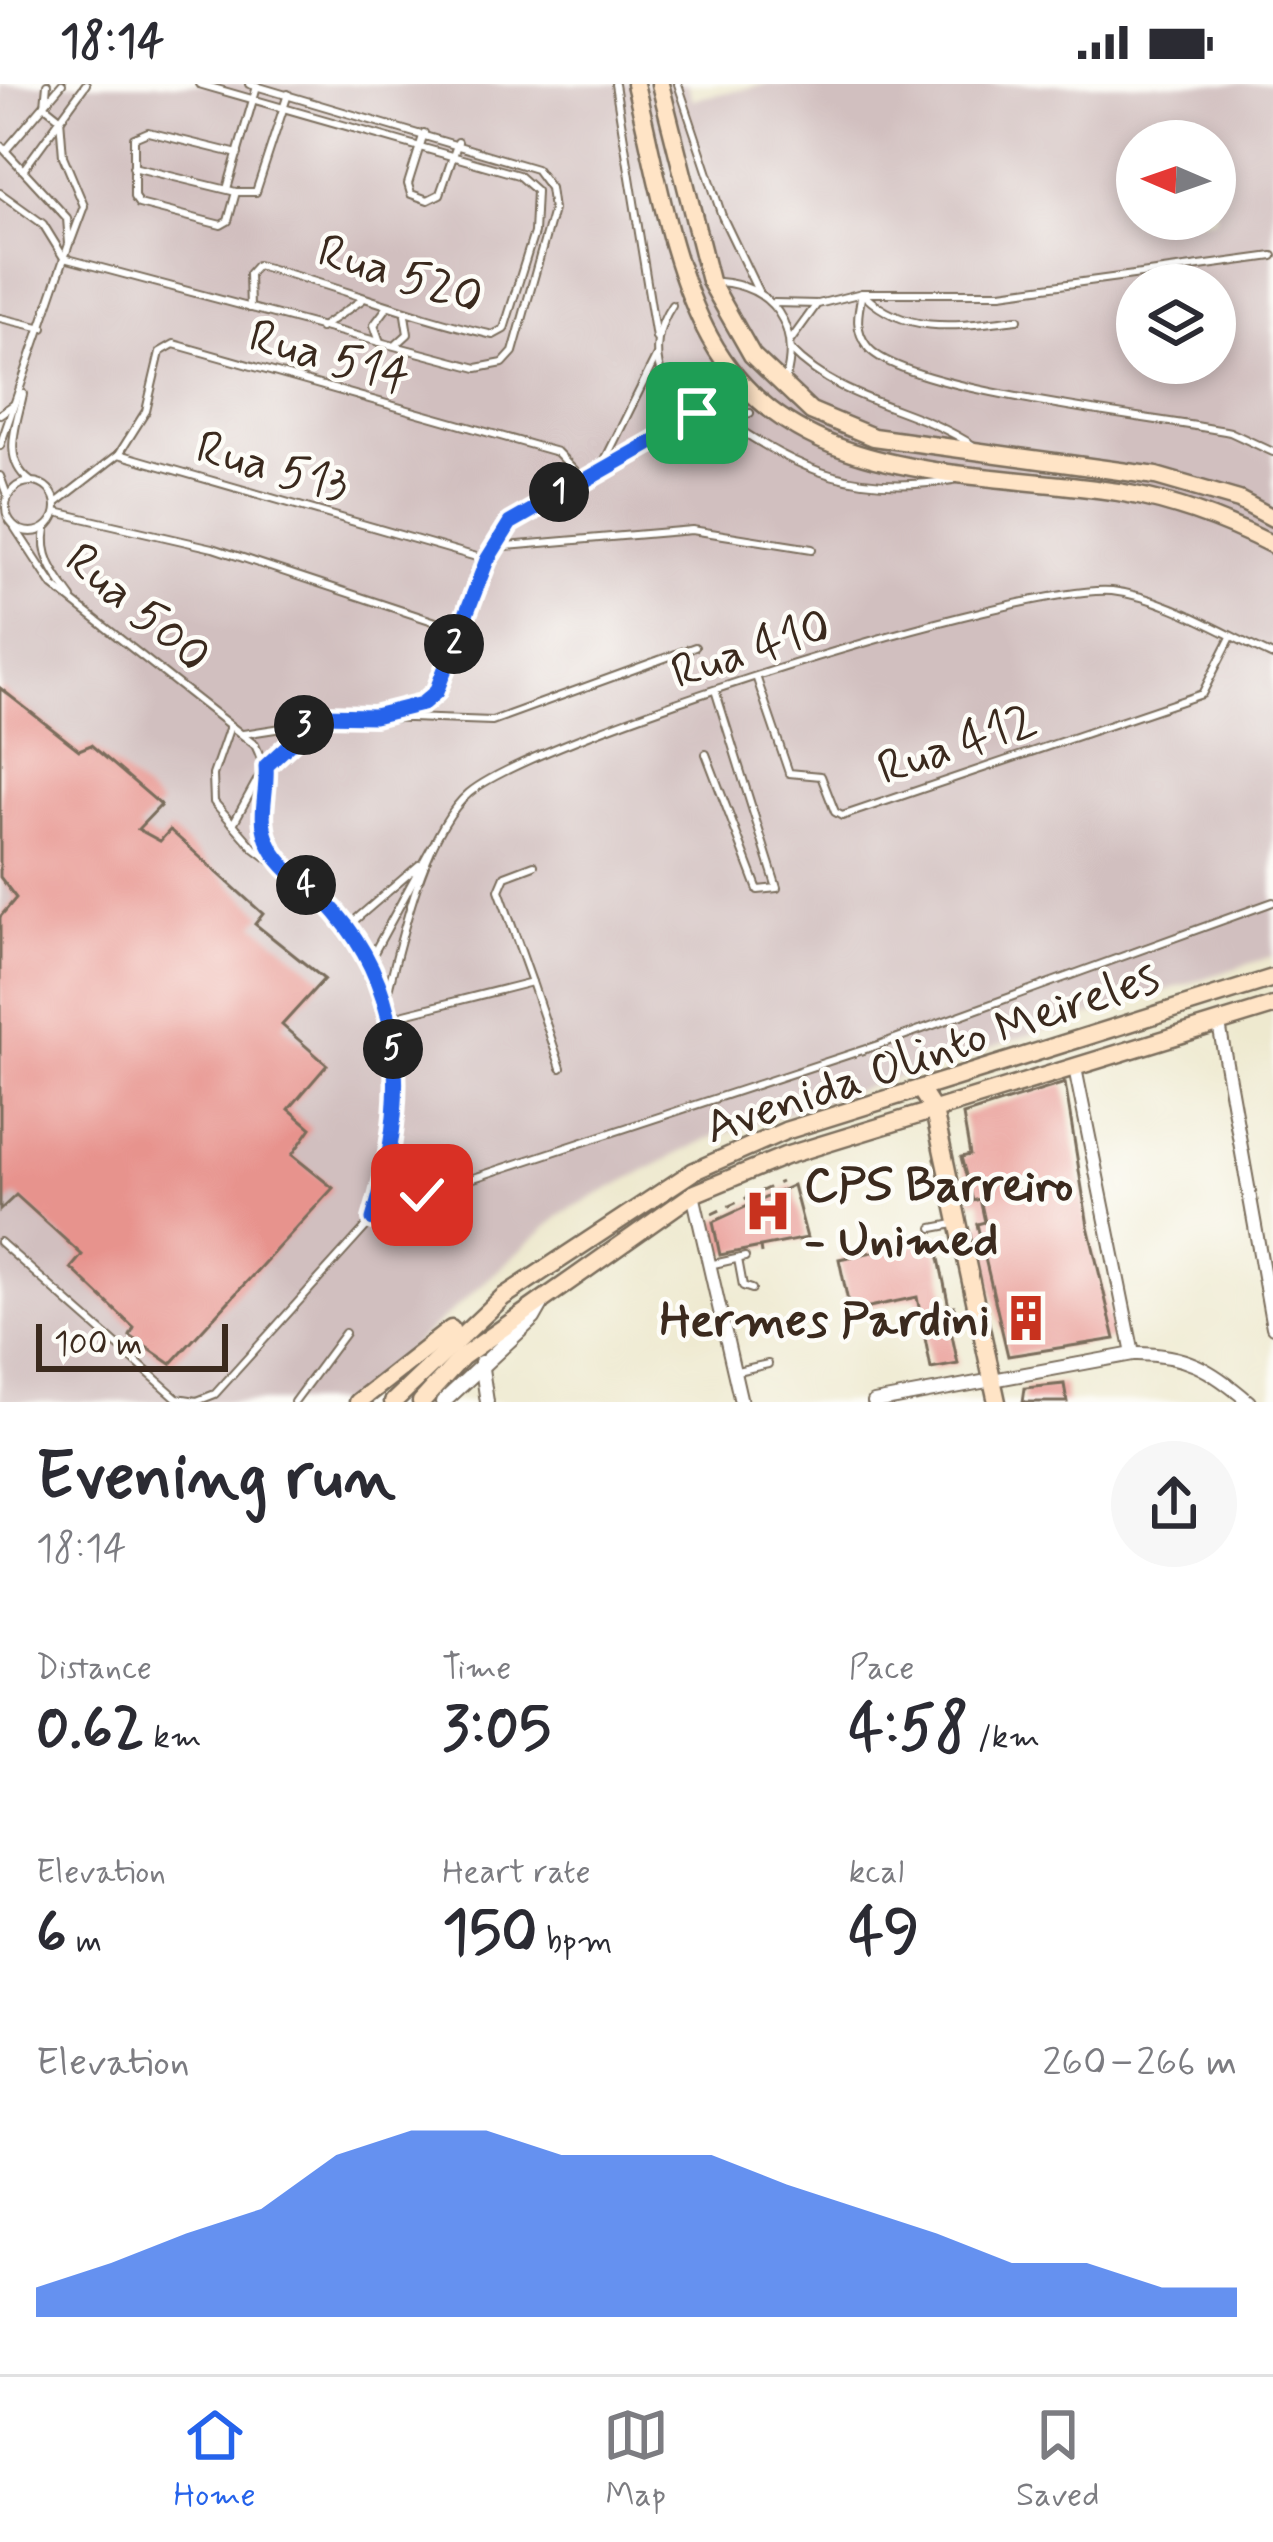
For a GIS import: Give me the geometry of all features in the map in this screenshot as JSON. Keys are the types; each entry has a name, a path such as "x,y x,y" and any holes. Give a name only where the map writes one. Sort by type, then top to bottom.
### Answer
{"main road":[{"path":"634,84 689,293 733,372 790,425 838,451 874,462 1143,496 1221,520 1273,545"},
{"path":"660,84 710,281 752,355 812,411 873,437 1156,476 1239,500 1273,518"},
{"name":"Avenida Olinto Meireles","path":"393,1402 442,1349 503,1297 694,1171 785,1131 1273,978"},
{"name":"Avenida Olinto Meireles","path":"421,1402 462,1357 692,1194 785,1156 1273,1006"},
{"path":"920,1089 934,1111 997,1402"},
{"name":"Avenida Olinto Meireles","path":"358,1402 474,1311 503,1297"}],"street":[{"path":"1219,1024 1273,1327"},
{"path":"1075,1068 1133,1354"},
{"path":"692,1194 741,1402"},
{"name":"Avenida Olinto Meireles","path":"443,1402 533,1318 548,1292"},
{"path":"874,1402 1133,1354 1188,1358 1249,1402"},
{"path":"481,1362 487,1402"}],"lane":[{"path":"45,106 46,84"},
{"path":"62,84 3,148 67,218 69,244"},
{"path":"24,169 86,84"},
{"name":"Rua 520","path":"199,84 518,175 536,191 539,210 522,272 504,329 493,335 387,308 329,284 257,265 249,274 250,308"},
{"path":"615,84 656,356 660,374 681,404 718,418 784,459 838,480 884,487 984,475"},
{"path":"678,84 722,216 758,291"},
{"path":"227,189 254,99 253,85"},
{"name":"Rua 520","path":"64,258 477,368 503,363 513,352 553,210 550,188 536,169 458,142 253,85"},
{"path":"133,166 249,194 260,187 288,94"},
{"path":"0,446 84,206 63,156 60,118 45,106"},
{"path":"236,193 228,221 212,225 140,204 134,137 148,132 238,154"},
{"path":"424,133 409,191 428,200 440,194 458,142"},
{"path":"0,193 43,224 64,258"},
{"path":"527,255 540,260"},
{"path":"774,303 818,304 862,293 1001,293 1273,256"},
{"path":"522,272 535,277"},
{"path":"719,282 758,291 774,303 791,340 786,378"},
{"path":"862,293 878,309 932,328 1018,320"},
{"path":"862,293 856,322 868,348 895,367 944,381 1230,432 1273,452"},
{"path":"320,328 362,300"},
{"path":"791,340 818,304"},
{"path":"656,338 672,305"},
{"path":"380,342 374,326 387,308"},
{"path":"394,346 408,334 403,312"},
{"path":"0,317 43,328"},
{"name":"Rua 514","path":"119,454 146,411 160,352 174,344 556,452 584,479"},
{"path":"791,350 818,377 842,391 944,425 982,452"},
{"path":"599,472 656,356"},
{"path":"26,379 12,448 16,468 31,482 48,488 56,508"},
{"path":"0,414 16,403"},
{"path":"374,716 422,704 436,692 487,560 510,523 670,432 750,413"},
{"path":"78,605 53,572 43,544 47,527 56,508 119,454"},
{"name":"Rua 513","path":"119,454 487,560"},
{"path":"0,476 8,517 15,527 28,533 47,527"},
{"path":"4,500 31,482"},
{"path":"56,508 213,548 460,630"},
{"name":"Rua 500","path":"15,527 43,575 255,745 266,766"},
{"path":"494,547 692,530 812,549"},
{"name":"Rua 410","path":"386,998 443,828 468,794 511,768 757,679 1020,600 1115,591 1273,656"},
{"name":"Rua 412","path":"757,679 789,773 821,776 835,812 842,816 1202,694 1231,637"},
{"path":"373,1219 398,1101 386,998 371,958 348,926 288,870 254,848 233,824 266,766 305,724 321,715 492,721 695,647"},
{"path":"706,754 758,890 777,888 716,693"},
{"path":"241,734 305,724"},
{"name":"Rua 500","path":"230,726 213,788 214,802 233,824"},
{"path":"266,766 262,811 268,842 288,870"},
{"path":"371,958 443,828"},
{"path":"348,926 422,862"},
{"path":"534,865 505,876 499,890 561,1069"},
{"path":"0,1242 177,1398 197,1401 214,1394 373,1219 422,1195 881,1044 1273,902"},
{"path":"389,1018 532,982"},
{"path":"933,1228 958,1223"},
{"path":"709,1265 741,1258 743,1286 752,1289"},
{"path":"294,1402 345,1333"},
{"path":"734,1372 768,1364"}],"path":[{"path":"699,1220 781,1182"},
{"path":"760,1247 761,1254"}],"shaded area":[{"path":"0,84 687,84 692,99 769,84 1273,84 1273,956 707,1139 564,1212 349,1402 0,1402"}],"building":[{"path":"0,688 79,750 91,745 161,805 138,829 160,841 170,830 263,914 255,924 324,979 282,1025 327,1065 289,1109 311,1128 292,1155 333,1188 171,1364 130,1336 134,1328 71,1268 82,1255 16,1195 0,1210 0,917 16,898 0,877"},
{"path":"1065,1083 1088,1226 1115,1339 1008,1356 977,1224 985,1222 980,1199 973,1201 961,1157 970,1155 963,1115"},
{"name":"CPS Barreiro - Unimed","path":"793,1185 807,1238 720,1255 713,1222"},
{"path":"935,1239 949,1307 954,1306 958,1325 950,1326 958,1364 931,1369 917,1297 850,1311 839,1259"},
{"path":"1064,1384 1067,1402 1023,1402 1025,1388"}],"place":[{"name":"CPS Barreiro - Unimed","path":"768,1211"},
{"name":"Hermes Pardini","path":"1026,1318"}],"route":[{"path":"422,1195 373,1219 398,1101 386,998 371,958 348,926 288,870 268,842 262,811 266,766 305,724 321,715 374,716 422,704 436,692 487,560 510,523 548,497 670,432 715,418 697,413"}]}
